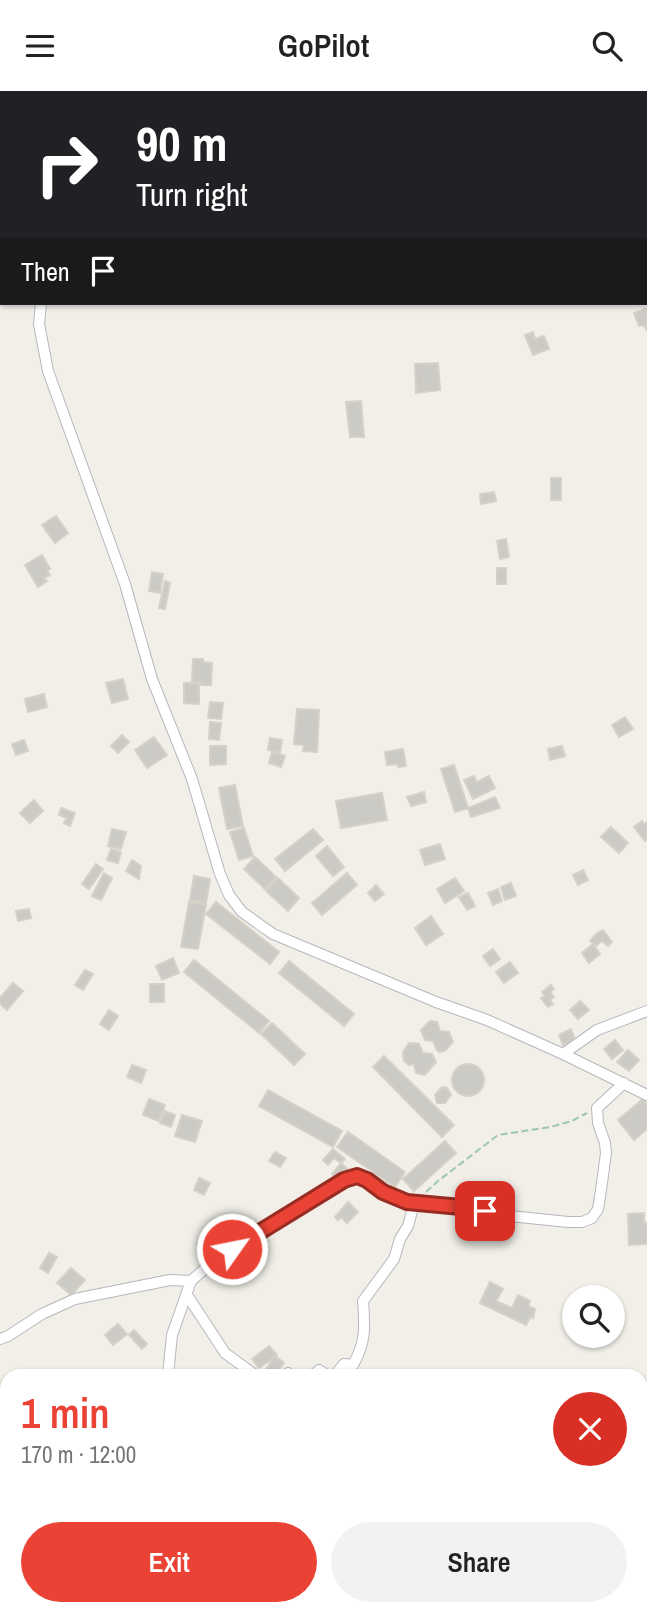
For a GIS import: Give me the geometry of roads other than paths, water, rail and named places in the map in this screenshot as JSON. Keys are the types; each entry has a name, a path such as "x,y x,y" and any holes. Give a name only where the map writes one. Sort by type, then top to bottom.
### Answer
{"street":[{"path":"41,305 39,324 48,370 125,584 152,679 192,779 220,874 229,895 242,912 273,934 436,1002 487,1020 647,1095"},
{"path":"563,1054 597,1030 647,1011"},
{"path":"169,1369 172,1335 191,1281 210,1264 344,1180 357,1176 383,1192 407,1202 568,1222 582,1222 592,1218 598,1209 606,1153 597,1108 624,1083"},
{"path":"340,1369 344,1364 353,1365 360,1352 365,1328 363,1301 394,1259 414,1203"},
{"path":"0,1339 75,1299 170,1280 191,1281"},
{"path":"187,1295 225,1353 247,1369"}]}
